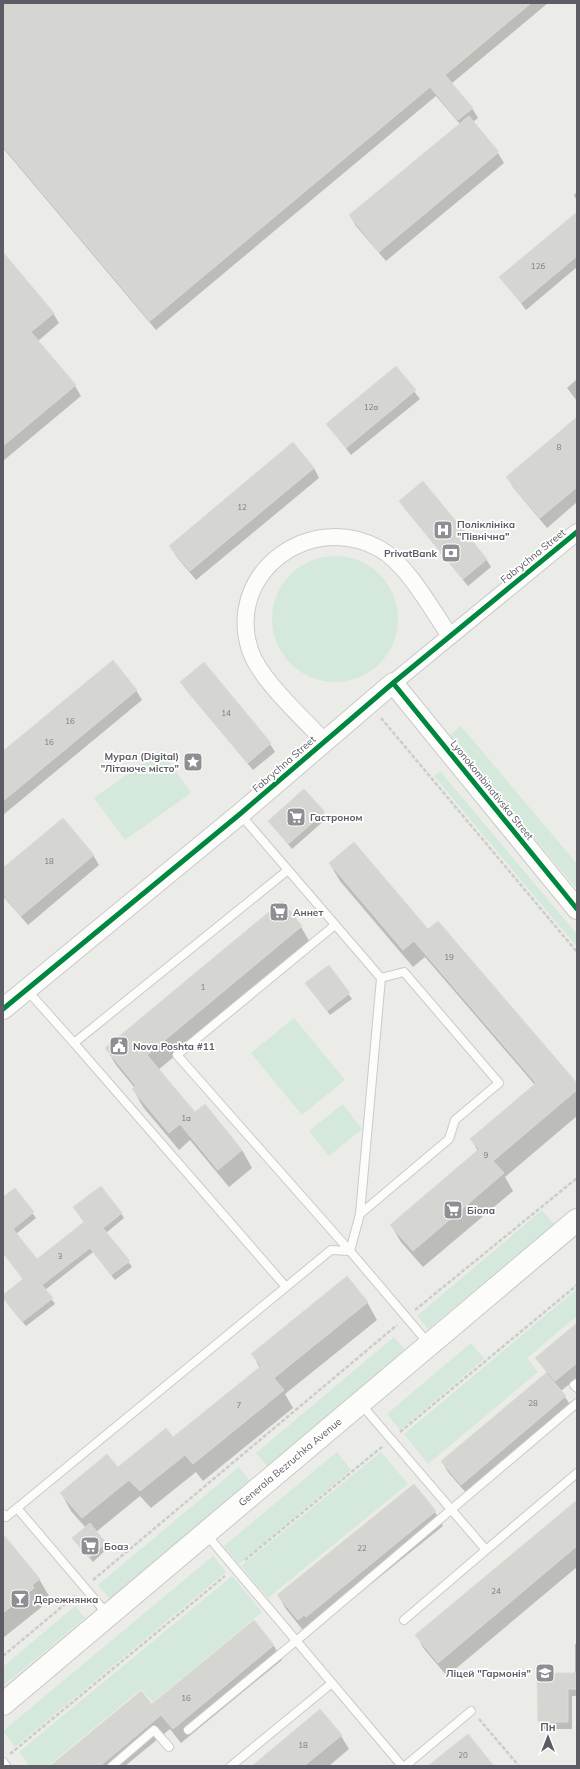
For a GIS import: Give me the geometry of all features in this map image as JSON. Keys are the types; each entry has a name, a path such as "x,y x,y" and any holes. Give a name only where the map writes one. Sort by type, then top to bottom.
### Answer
{"main road":[{"name":"Generala Bezruchka Avenue","path":"3,1704 577,1220"}],"street":[{"name":"Fabrychna Street","path":"3,1009 240,814 393,683 577,532"},
{"path":"324,741 264,677 250,650 247,635 247,620 253,590 260,576 281,554 308,540 323,537 338,536 368,543 382,550 404,570 450,636"},
{"name":"Lyonokombinativska Street","path":"393,683 577,909"}],"lane":[{"path":"240,814 381,978 360,1214 350,1251"},
{"path":"74,1043 288,870"},
{"path":"335,925 177,1056 350,1251 430,1345"},
{"path":"360,1214 449,1139 454,1120 499,1083 404,972 381,978"},
{"path":"27,990 286,1287"},
{"path":"3,1514 6,1517 331,1250 350,1251"},
{"path":"577,1383 574,1385 577,1388"},
{"path":"360,1403 486,1550"},
{"path":"188,1730 296,1641 577,1403"},
{"path":"404,1620 577,1473"},
{"path":"17,1508 83,1588 108,1615"},
{"path":"205,1534 404,1766 471,1711"},
{"path":"231,1766 332,1683"},
{"path":"112,1766 154,1730 169,1747"},
{"path":"3,1762 6,1766"}],"path":[{"path":"381,718 577,952"},
{"path":"3,1656 406,1317 577,1178"},
{"path":"9,1755 577,1285"},
{"path":"471,1711 519,1766"}],"green space":[{"path":"335,556 347,557 359,561 375,570 384,579 393,595 397,607 397,631 393,643 384,659 375,668 359,677 347,681 335,682 323,681 311,677 295,668 286,659 277,643 273,631 272,619 273,607 277,595 286,579 295,570 311,561 323,557"},
{"path":"461,726 577,864 577,889 449,736"},
{"path":"161,750 191,793 125,840 94,798"},
{"path":"440,771 577,934 577,947 434,776"},
{"path":"294,1018 345,1080 302,1115 251,1053"},
{"path":"343,1104 362,1129 329,1156 309,1131"},
{"path":"542,1210 554,1224 428,1329 417,1316"},
{"path":"577,1289 577,1316 527,1358 538,1372 428,1464 404,1434"},
{"path":"394,1337 406,1351 268,1467 256,1453"},
{"path":"471,1343 484,1359 400,1430 387,1414"},
{"path":"337,1452 351,1470 239,1564 224,1546"},
{"path":"381,1452 408,1484 268,1598 241,1566"},
{"path":"239,1467 250,1481 110,1599 98,1585"},
{"path":"213,1556 226,1572 15,1747 3,1731"},
{"path":"232,1576 262,1612 153,1702 141,1689 48,1766 30,1766 19,1752"},
{"path":"75,1606 85,1618 3,1686 3,1667"}],"building":[{"path":"3,3 531,3 445,75 473,108 458,120 430,87 150,321 3,146"},
{"path":"469,116 499,152 379,252 349,215"},
{"path":"577,212 577,256 521,303 499,277"},
{"path":"3,252 54,313 31,332 76,385 3,446"},
{"path":"396,366 416,390 346,448 326,424"},
{"path":"577,417 577,487 540,518 506,477"},
{"path":"293,442 314,468 190,571 169,546"},
{"name":"Поліклініка \"Північна\"","path":"423,481 487,559 463,579 399,501"},
{"path":"113,660 137,690 3,801 3,751"},
{"path":"204,662 271,743 248,763 180,682"},
{"name":"Гастроном","path":"304,789 325,812 288,844 268,821"},
{"path":"63,818 94,855 21,916 3,894 3,868"},
{"path":"354,842 428,929 438,921 577,1083 577,1090 493,1161 504,1173 413,1251 390,1225 479,1149 470,1139 536,1083 414,941 403,950 329,863"},
{"path":"282,901 302,926 147,1055 195,1112 205,1104 242,1150 218,1170 180,1124 169,1133 132,1089 136,1086 105,1048"},
{"path":"329,965 350,993 327,1011 305,983"},
{"path":"101,1186 122,1213 103,1228 130,1261 111,1275 90,1248 42,1285 53,1298 22,1322 3,1298 3,1295 23,1279 3,1253 3,1197 15,1188 34,1212 13,1229 37,1259 84,1222 73,1207"},
{"path":"347,1276 368,1302 274,1378 284,1390 193,1464 185,1455 140,1491 129,1480 82,1518 60,1493 107,1454 118,1467 166,1428 173,1437 261,1366 251,1354"},
{"path":"577,1323 577,1363 555,1381 535,1358"},
{"path":"546,1373 566,1396 461,1485 441,1461"},
{"path":"414,1484 436,1511 306,1617 304,1615 298,1620 277,1595"},
{"path":"577,1500 577,1546 438,1663 415,1635"},
{"path":"90,1523 106,1543 89,1558 72,1538"},
{"path":"3,1534 40,1579 32,1585 34,1588 3,1613"},
{"path":"254,1620 274,1645 173,1729 161,1715 100,1766 50,1766 141,1691 152,1704"},
{"path":"537,1673 577,1673 577,1689 568,1689 568,1722 538,1722"},
{"path":"320,1709 342,1735 304,1766 252,1766"},
{"path":"468,1734 494,1766 428,1766 450,1748"}],"cycle path":[{"path":"3,1009 240,814 393,683 577,532"},
{"path":"393,683 577,909"}],"place":[{"name":"Поліклініка \"Північна\"","path":"443,530"},
{"name":"PrivatBank","path":"451,553"},
{"name":"Мурал (Digital) \"Літаюче місто\"","path":"193,762"},
{"name":"Гастроном","path":"296,817"},
{"name":"Аннет","path":"279,912"},
{"name":"Nova Poshta #11","path":"119,1046"},
{"name":"Біола","path":"453,1210"},
{"name":"Боаз","path":"90,1546"},
{"name":"Дережнянка","path":"20,1599"},
{"name":"Ліцей \"Гармонія\"","path":"545,1673"}]}
